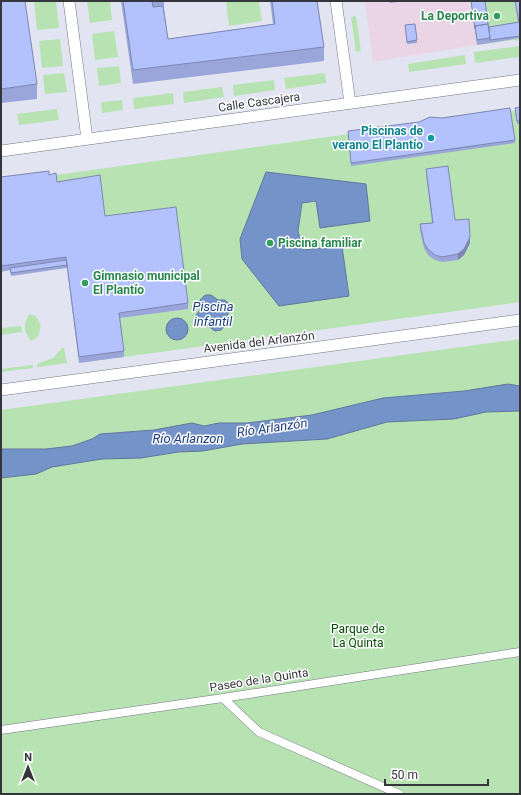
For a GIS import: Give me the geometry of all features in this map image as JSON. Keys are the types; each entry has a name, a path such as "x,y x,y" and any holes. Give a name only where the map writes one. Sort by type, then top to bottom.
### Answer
{"street":[{"path":"69,1 87,139"},
{"path":"336,1 350,103"},
{"name":"Calle Cascajera","path":"1,151 520,80"},
{"name":"Avenida del Arlanzón","path":"1,390 520,320"},
{"name":"Paseo de la Quinta","path":"1,730 223,698 520,652"},
{"path":"223,698 259,732 399,794"}],"shaded area":[{"path":"365,1 470,1 477,45 373,62"}],"green space":[{"path":"34,1 56,1 59,28 37,30"},
{"path":"87,1 110,1 112,20 90,23"},
{"path":"226,1 259,1 262,21 229,26"},
{"name":"La Deportiva","path":"471,1 520,1 520,41 513,40 477,45"},
{"path":"356,16 361,51 356,52 351,17"},
{"path":"114,31 118,57 95,60 92,34"},
{"path":"60,39 63,66 42,68 39,41"},
{"path":"520,46 520,57 475,63 474,52"},
{"path":"465,55 466,64 409,72 408,64"},
{"path":"119,66 121,83 99,86 97,68"},
{"path":"64,73 67,92 45,94 43,75"},
{"path":"325,73 326,83 286,89 284,78"},
{"path":"274,80 275,90 234,96 233,85"},
{"path":"222,87 224,97 184,103 183,92"},
{"path":"173,93 174,104 134,109 133,98"},
{"path":"122,100 123,110 102,113 101,102"},
{"path":"57,109 59,120 19,125 17,114"},
{"path":"520,110 520,302 124,357 119,318 188,309 105,221 57,187 49,176"},
{"path":"29,314 36,316 41,326 38,337 31,341 25,331"},
{"path":"21,326 22,332 1,335 1,328"},
{"name":"Parque de La Quinta","path":"520,339 520,794 1,794 1,410"},
{"path":"62,348 64,348 67,363 37,367 37,364 53,358"},
{"path":"33,365 33,368 1,372 1,369"}],"water":[{"name":"Piscina familiar","path":"266,172 366,184 370,221 320,228 316,201 302,203 298,231 303,250 342,246 349,296 279,306 242,259 240,239"},
{"name":"Piscina infantil","path":"205,295 211,295 218,300 225,300 230,305 230,311 226,317 226,325 221,330 215,331 208,326 201,326 196,322 196,315 200,310 200,300"},
{"name":"Piscina infantil","path":"177,318 185,321 188,329 185,337 177,340 169,337 166,329 169,321"},
{"name":"Río Arlanzon","path":"508,384 520,386 520,411 486,412 454,419 387,422 327,439 242,444 203,451 178,452 141,458 102,459 52,467 36,474 1,478 1,449 46,449 72,446 92,439 100,434 154,430 192,423 204,426 219,423 247,423 312,415 383,398 464,391"}],"building":[{"path":"1,1 25,1 37,84 1,89"},
{"path":"123,1 152,1 153,7 163,6 168,39 275,24 272,1 317,1 324,47 133,70"},
{"path":"471,1 485,1 488,24 475,26 475,29"},
{"path":"515,1 520,1 520,36 490,40 489,27 519,22"},
{"path":"415,24 417,40 407,42 405,25"},
{"path":"488,24 490,38 477,40 475,26"},
{"path":"520,107 520,121 517,121 515,108"},
{"name":"Piscinas de verano El Plantío","path":"510,108 515,140 351,163 348,131 419,122 430,117 442,118"},
{"path":"448,166 455,220 469,219 470,237 464,249 458,254 442,257 435,255 424,243 420,224 433,223 426,169"},
{"path":"49,171 49,175 56,173 57,182 100,175 105,216 176,207 188,303 119,313 124,351 79,357 66,257 1,266 1,177"},
{"path":"66,260 67,265 11,273 10,268"}],"place":[{"name":"La Deportiva","path":"497,16"},
{"name":"Piscinas de verano El Plantío","path":"431,138"},
{"name":"Piscina familiar","path":"270,243"},
{"name":"Gimnasio municipal El Plantío","path":"85,283"}],"water label":[{"name":"Río Arlanzón","path":"272,427"}]}
